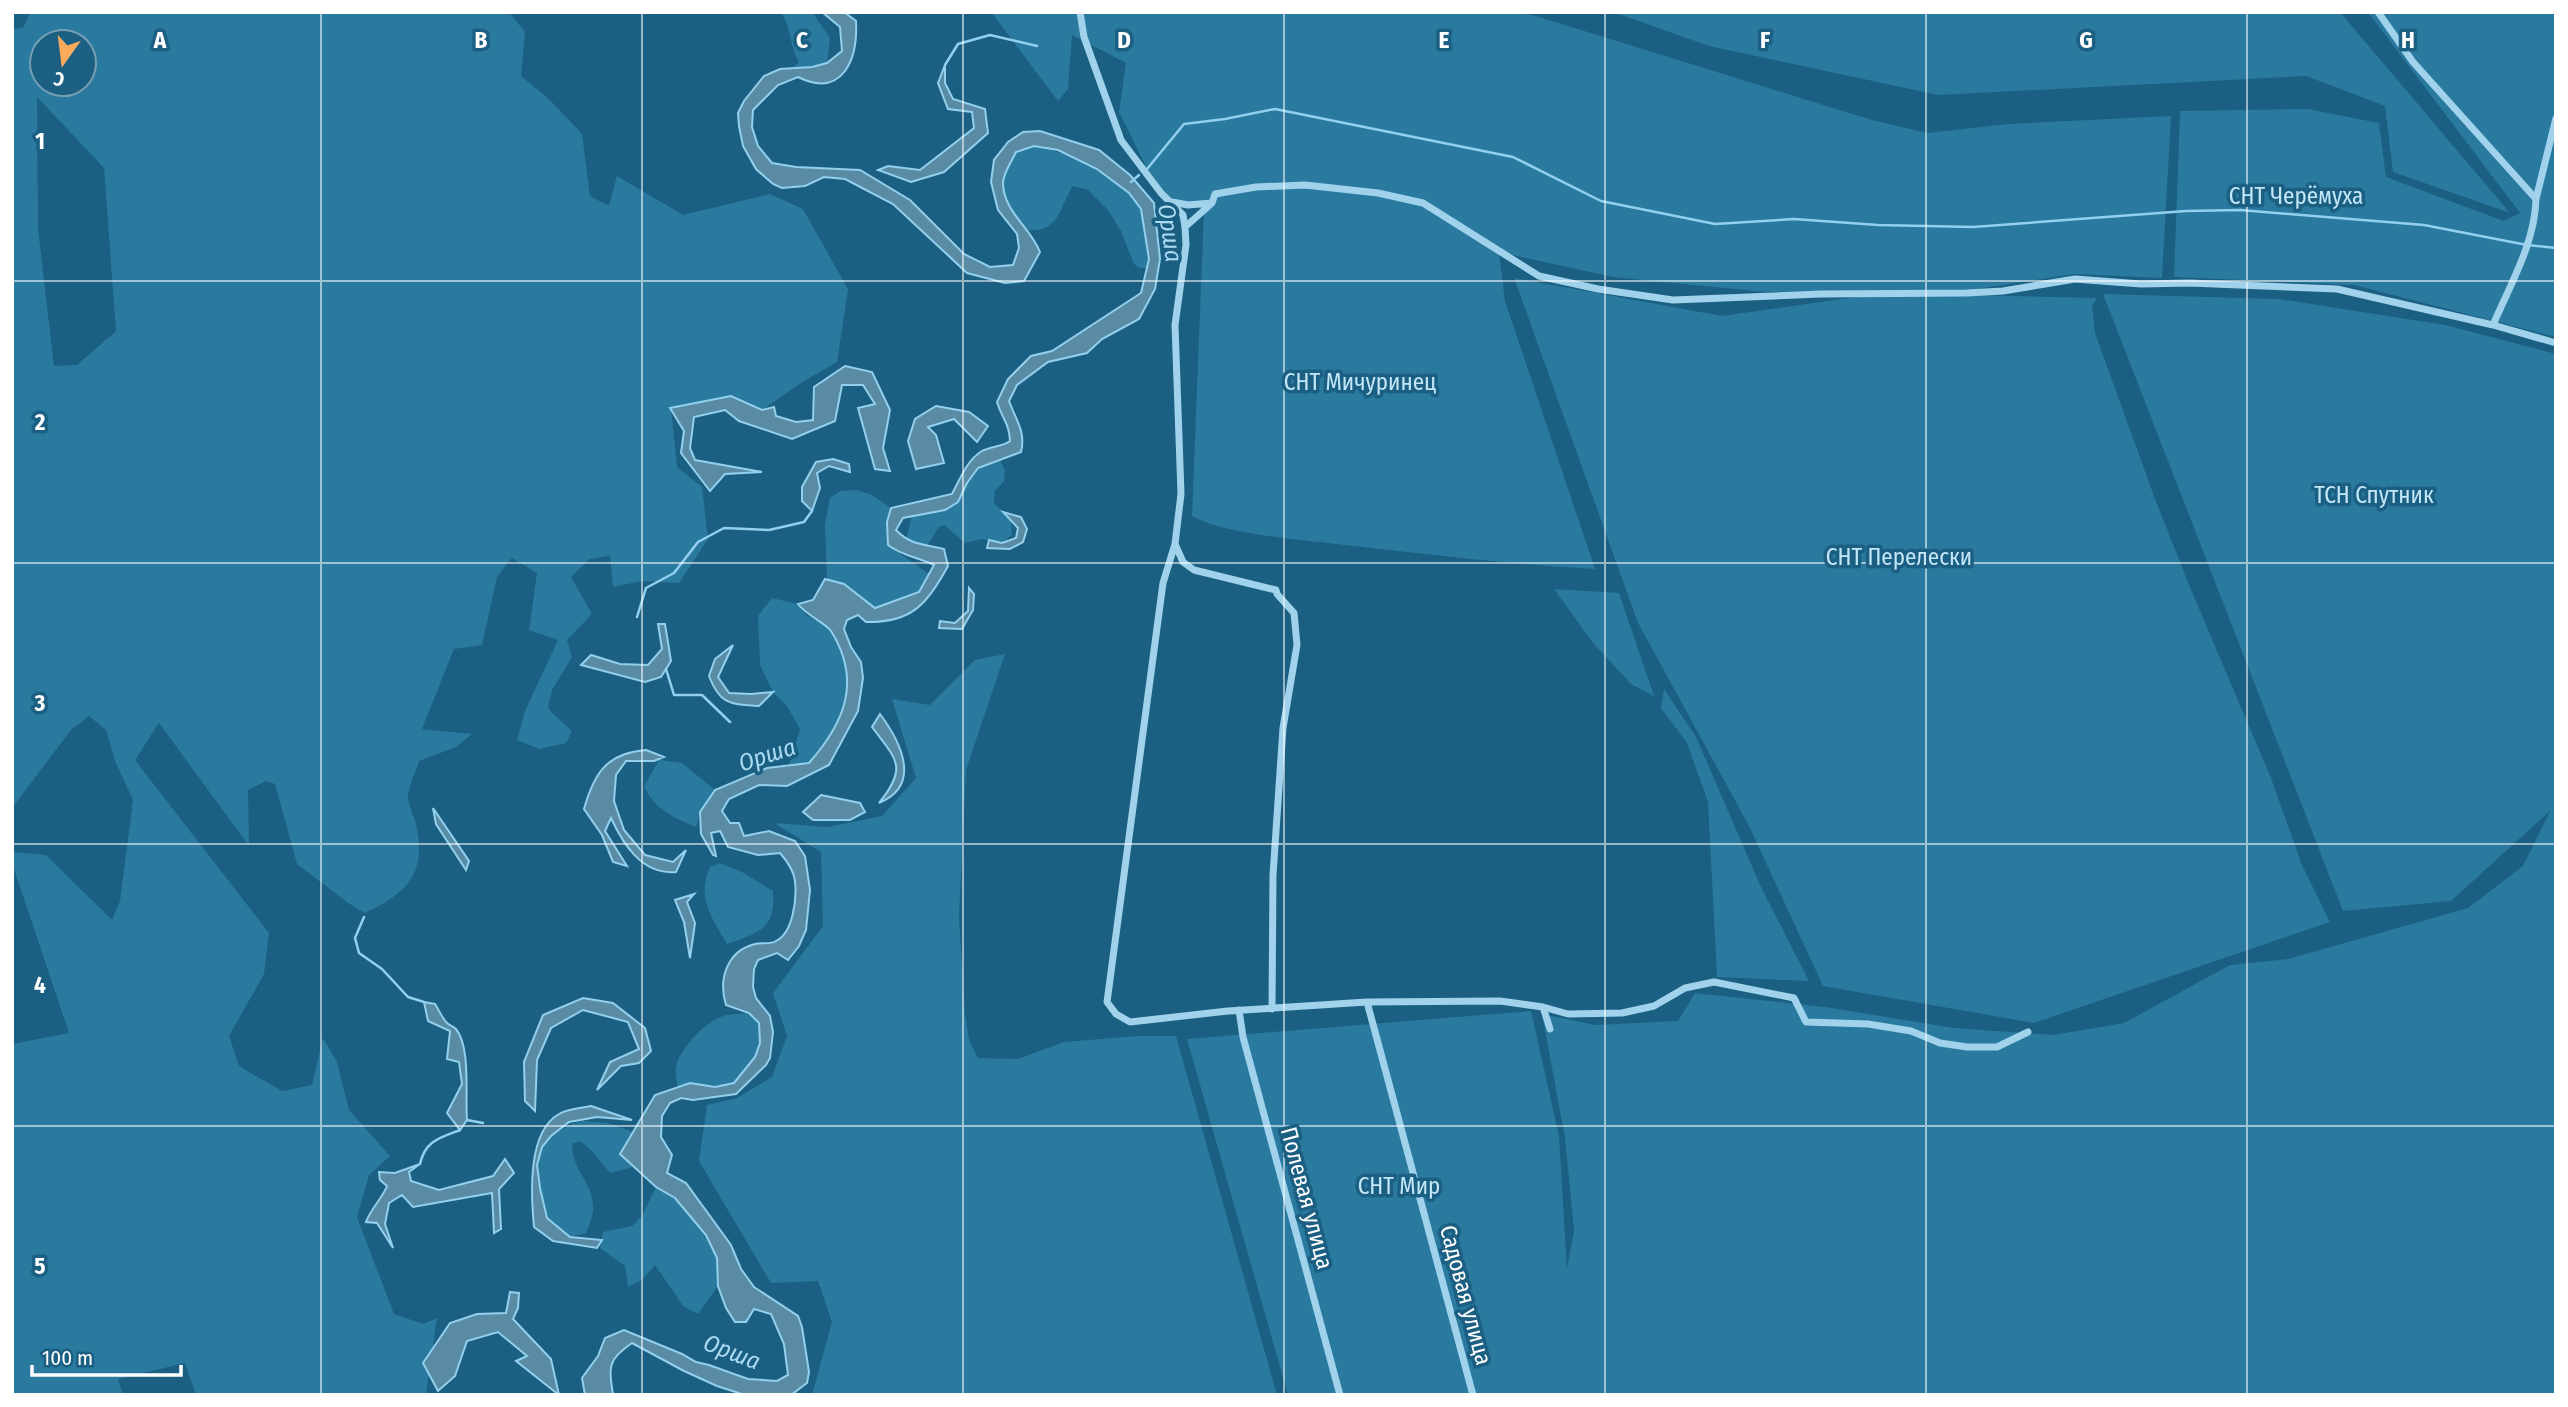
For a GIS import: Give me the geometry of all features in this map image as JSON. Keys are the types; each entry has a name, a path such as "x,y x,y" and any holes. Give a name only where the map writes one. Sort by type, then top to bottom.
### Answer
{"street":[{"path":"1080,12 1084,37 1121,140 1161,193 1183,215 1186,245 1175,325 1181,494 1175,544 1163,583 1107,1002 1116,1014 1130,1022 1239,1010 1367,1003 1500,1001 1543,1007 1568,1014 1622,1013 1654,1006 1685,988 1714,982 1794,998 1806,1022 1868,1024 1911,1031 1940,1043 1967,1047 1997,1047 2028,1032"},
{"path":"2378,12 2413,62 2536,199"},
{"path":"2493,326 2536,219 2536,199 2556,118"},
{"path":"1185,227 1212,203 1215,194 1256,187 1305,185 1378,193 1423,203 1539,276 1598,289 1673,300 1821,294 1967,293 2003,291 2075,279 2141,284 2190,283 2337,289 2556,343"},
{"path":"1171,202 1188,205 1212,203"},
{"path":"1175,544 1183,562 1195,570 1276,590 1294,613 1297,645 1283,728 1273,875 1272,1009"},
{"name":"Садовая улица","path":"1367,1003 1473,1395"},
{"path":"1543,1007 1550,1029"},
{"name":"Полевая улица","path":"1239,1010 1243,1037 1340,1395"}],"green space":[{"path":"31,12 509,12 525,32 521,76 549,99 582,134 590,196 609,206 617,176 683,215 770,194 803,209 848,289 837,362 762,410 731,396 671,408 677,467 702,487 708,539 679,583 642,581 613,587 610,556 590,559 571,577 592,614 567,640 572,657 552,690 548,707 572,731 566,743 539,749 517,740 525,711 558,640 529,630 537,573 512,558 497,577 482,645 454,649 422,729 472,734 456,747 419,761 408,798 416,824 419,856 410,880 392,898 365,913 297,864 275,784 266,781 248,790 249,846 159,723 135,760 269,933 264,974 229,1036 239,1066 282,1091 312,1085 323,1038 337,1062 349,1110 390,1156 369,1175 357,1217 394,1314 423,1324 437,1318 426,1395 196,1395 185,1363 118,1379 123,1395 12,1395 12,1044 69,1033 12,863 12,852 46,855 112,920 120,901 133,800 115,761 106,730 89,716 71,730 12,808 12,29 23,28","holes":["28,28 98,28 98,98 38,98 104,168 116,331 77,365 54,366 38,229 37,98 28,98"]},
{"path":"781,12 812,12 830,38 827,63 812,67 793,67 799,62"},
{"name":"СНТ Мичуринец","path":"991,12 1516,12 1872,120 1927,133 2008,124 2171,116 2162,278 2074,274 1971,290 1765,292 1613,277 1499,252 1505,301 1595,569 1461,558 1238,531 1192,516 1204,210 1160,195 1119,112 1126,63 1072,35 1068,89 1058,101"},
{"path":"1613,12 2340,12 2510,213 2393,172 2385,106 2306,76 1938,95 1709,46"},
{"name":"СНТ Черёмуха","path":"2368,12 2556,12 2556,337 2354,285 2174,277 2180,111 2308,109 2379,123 2386,177 2504,221 2520,213"},
{"path":"1034,146 1078,160 1122,186 1140,208 1148,252 1147,268 1139,268 1134,264 1121,231 1108,210 1088,190 1073,186 1052,223 1046,228 1027,230 1010,206 1003,185 1016,152"},
{"name":"СНТ Перелески","path":"1514,278 1722,316 1885,293 2097,298 2092,306 2095,333 2155,499 2271,778 2302,865 2330,922 2034,1023 1823,986 1749,826 1638,623"},
{"path":"2103,294 2279,299 2445,325 2556,354 2556,1395 1288,1395 1187,1039 1531,1011 1559,1136 1567,1268 1574,1231 1565,1138 1542,1014 1596,1025 1678,1021 1695,993 1825,1007 1954,1028 2053,1035 2124,1023 2230,965 2288,959 2468,908 2523,866 2550,811 2451,901 2343,911"},
{"path":"999,459 1005,470 1004,481 995,491 994,503 1011,521 1012,535 1002,543 982,539 965,543 944,525 939,527 927,546 906,540 912,516 945,510 958,502 978,468"},
{"path":"857,490 872,495 891,508 887,522 888,545 929,574 919,592 875,608 827,580 825,525 830,498 841,491"},
{"path":"1554,589 1619,593 1654,696 1631,684 1593,643"},
{"path":"772,598 798,604 806,615 830,628 847,667 849,685 840,718 824,746 809,763 789,765 800,729 787,706 773,692 760,665 758,616"},
{"path":"1005,654 966,770 959,917 969,1040 978,1058 1018,1059 1064,1042 1176,1036 1277,1395 812,1395 832,1322 818,1281 771,1283 699,1161 707,1105 737,1098 772,1077 787,1036 773,993 823,926 821,852 774,823 828,827 882,816 916,778 892,699 930,705 975,660"},
{"path":"1664,689 1696,737 1761,887 1809,981 1717,977 1708,802 1687,743 1661,708"},
{"path":"659,760 682,763 715,790 700,812 696,827 666,812 648,795 644,787"},
{"path":"720,863 742,872 773,891 772,914 763,928 727,944 711,916 705,898 706,878 710,867"},
{"path":"749,1013 759,1023 760,1043 755,1057 734,1083 715,1087 690,1083 678,1088 677,1063 692,1039 720,1017"},
{"path":"583,1121 608,1123 633,1132 620,1154 633,1167 610,1173 580,1141 572,1144 576,1162 592,1197 593,1209 586,1233 570,1237 546,1215 538,1180 539,1156 549,1138 558,1131"},
{"path":"656,1187 675,1198 706,1235 717,1258 718,1286 698,1314 684,1307 655,1265 643,1279 628,1287 625,1266 600,1248 603,1232 632,1226 642,1216"}],"shaded area":[{"path":"822,12 844,12 856,21 854,49 845,72 837,79 826,83 798,77 778,85 753,110 752,127 758,146 772,163 860,170 910,200 964,254 990,267 1013,265 1019,248 1017,234 998,210 991,182 994,160 1008,142 1023,132 1040,131 1099,150 1130,175 1154,203 1160,259 1155,289 1139,319 1102,339 1087,353 1048,362 1017,385 1009,401 1021,432 1021,452 978,468 958,502 945,510 903,518 896,530 912,541 944,549 948,566 925,601 907,615 866,622 858,615 847,620 844,629 861,662 863,678 858,711 829,765 787,786 759,785 729,799 722,811 730,823 739,823 744,836 769,831 795,841 805,856 810,890 806,930 799,946 788,960 777,953 758,960 754,969 753,987 756,998 770,1016 773,1032 770,1058 766,1065 736,1094 693,1100 681,1098 670,1103 662,1116 661,1137 672,1155 667,1173 686,1183 731,1245 741,1269 754,1287 798,1316 809,1372 807,1383 791,1395 745,1395 684,1371 632,1343 618,1354 612,1365 613,1395 585,1395 582,1378 598,1356 605,1338 624,1330 696,1362 748,1379 777,1381 788,1375 784,1344 771,1314 754,1309 746,1322 735,1322 726,1308 718,1286 717,1258 706,1235 675,1198 656,1187 620,1154 655,1095 690,1083 715,1087 734,1083 755,1057 760,1043 759,1023 749,1013 726,1005 724,976 731,960 745,948 771,943 782,937 793,915 794,877 780,853 758,855 728,847 720,831 711,833 716,856 713,855 701,834 700,812 715,790 767,768 809,763 822,748 840,716 847,684 846,667 840,649 829,628 798,604 813,600 825,579 844,584 875,608 919,592 934,565 888,545 887,522 891,508 952,494 972,459 985,449 1010,441 1007,425 997,402 1008,379 1031,356 1052,351 1141,293 1149,259 1141,209 1129,193 1097,169 1058,150 1034,146 1016,152 1003,179 1004,193 1012,211 1040,252 1024,281 1005,283 967,273 893,204 845,179 824,177 805,186 782,188 773,184 756,169 743,146 738,113 764,76 780,69 827,63 842,51 840,27"},
{"path":"945,65 945,83 953,99 985,109 988,133 944,172 911,182 878,170 888,166 920,170 974,128 972,112 948,109 938,83"},
{"path":"845,366 872,372 890,410 883,448 890,471 875,469 858,408 875,404 863,385 842,385 835,421 792,439 739,421 725,410 694,417 690,448 695,460 762,472 725,474 710,491 681,453 684,431 670,408 731,396 762,410 774,407 776,416 796,422 813,420 814,387"},
{"path":"936,406 969,412 988,426 977,442 954,419 928,427 936,435 944,463 916,469 908,441 915,419"},
{"path":"833,459 849,464 850,472 829,466 817,473 820,488 812,511 802,501 802,487 816,462"},
{"path":"1003,512 1021,517 1027,529 1023,542 1010,549 987,548 989,540 1002,543 1016,538 1018,528"},
{"path":"969,588 974,594 973,610 962,629 939,628 940,621 955,623 968,611"},
{"path":"658,624 665,624 671,661 661,677 645,682 581,665 591,655 620,664 648,665 662,649"},
{"path":"733,645 718,677 729,693 773,692 759,706 727,701 713,686 709,676 715,659"},
{"path":"880,714 900,749 904,774 901,785 879,803 894,781 896,772 893,756 872,727"},
{"path":"646,750 664,757 654,761 626,761 616,775 614,801 624,830 645,855 673,862 686,850 676,872 653,868 635,856 621,838 611,818 605,831 627,866 613,862 602,835 584,809 592,785 604,767 621,755"},
{"path":"821,795 860,803 865,812 850,820 813,820 803,812"},
{"path":"433,808 469,861 466,870 436,824"},
{"path":"694,894 687,902 695,923 690,958 684,922 675,900"},
{"path":"583,998 613,1003 645,1028 651,1051 639,1063 621,1066 597,1090 610,1062 639,1049 628,1022 583,1010 551,1028 537,1060 535,1111 525,1101 524,1062 543,1015"},
{"path":"424,1002 435,1004 445,1021 456,1029 461,1037 466,1073 467,1120 460,1130 447,1113 462,1084 459,1062 447,1059 450,1031 428,1021"},
{"path":"591,1106 632,1120 597,1117 569,1122 542,1147 537,1165 547,1218 570,1237 602,1240 597,1248 553,1241 534,1227 532,1198 533,1165 541,1135 549,1123 562,1112"},
{"path":"505,1159 514,1173 499,1189 501,1229 494,1233 492,1193 413,1207 402,1195 389,1203 385,1224 393,1248 377,1223 366,1222 387,1186 380,1180 379,1172 395,1173 420,1164 409,1172 411,1181 439,1190 493,1176"},
{"path":"510,1292 519,1293 518,1308 513,1319 551,1359 559,1395 516,1361 527,1356 498,1332 467,1341 455,1376 438,1391 423,1363 450,1323 477,1314 506,1313"}],"waterway":[{"path":"945,65 958,44 990,35 1037,46"},
{"path":"1147,169 1184,124 1275,109 1513,157 1601,201 1715,224 1794,219 1878,225 1973,227 2186,211 2240,210 2424,225 2556,248"},
{"path":"1131,182 1139,175"},
{"path":"637,617 646,588 674,573 698,542 724,528 769,530 804,522 812,511"},
{"path":"666,669 674,695 702,695 730,722"},
{"path":"364,917 355,938 359,953 382,969 408,997 424,1002"},
{"path":"467,1120 483,1123"},
{"path":"420,1164 429,1145 460,1130"}],"water label":[{"name":"Орша","path":"1170,233"},
{"name":"Орша","path":"767,755"},
{"name":"Орша","path":"732,1352"}],"park label":[{"name":"ТСН Спутник","path":"2374,495"},
{"name":"СНТ Мир","path":"1399,1186"}]}
